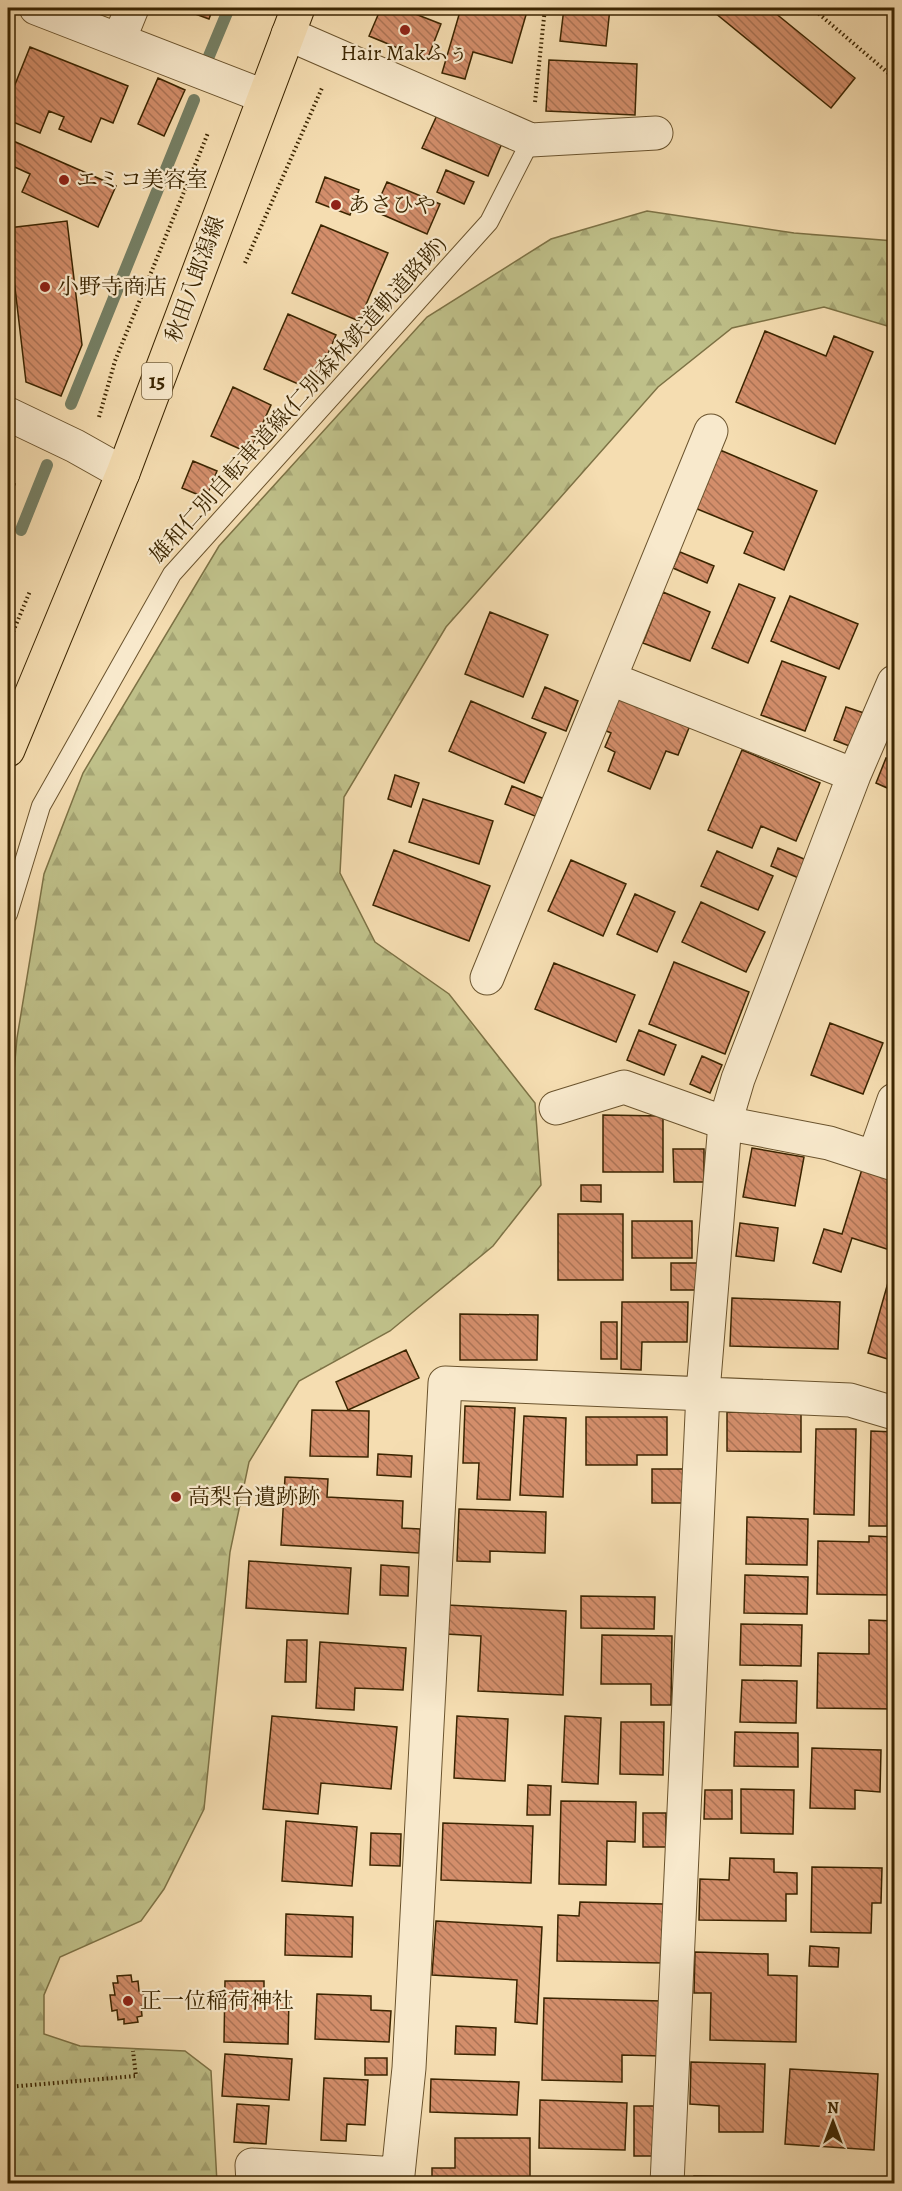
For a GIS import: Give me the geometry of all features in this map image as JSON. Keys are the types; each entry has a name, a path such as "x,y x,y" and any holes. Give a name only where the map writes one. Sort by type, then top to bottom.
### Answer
{"main road":[{"name":"秋田八郎潟線","path":"8,750 123,473 293,21"}],"street":[{"path":"36,8 263,96"},
{"path":"119,40 132,8"},
{"path":"293,21 531,140 656,133"},
{"path":"8,414 123,473"},
{"path":"487,978 711,431"},
{"path":"611,679 854,776"},
{"path":"667,2184 703,1392 725,1123 738,1079 854,776 894,682"},
{"path":"556,1108 624,1087 725,1123 829,1143 884,1161 894,1100"},
{"path":"253,2184 252,2165 397,2179 409,2068 445,1383 703,1392 850,1401 894,1413"}],"lane":[{"name":"雄和仁別自転車道線(仁別森林鉄道軌道路跡)","path":"8,914 41,806 172,574 489,222 531,140"}],"path":[{"path":"531,140 545,8"},
{"path":"812,8 894,78"},
{"path":"89,454 115,362 228,82"},
{"path":"8,644 34,581"},
{"path":"8,2087 136,2076 134,2051"}],"green space":[{"path":"647,211 794,233 894,241 894,328 824,307 732,328 658,387 446,627 344,797 340,873 375,942 449,994 535,1103 541,1185 493,1246 390,1331 299,1381 249,1462 230,1552 204,1809 164,1889 141,1921 60,1957 44,1995 44,2034 80,2046 185,2051 211,2071 217,2183 8,2183 8,1137 17,1038 44,874 83,773 219,546 427,317 551,239"}],"building":[{"path":"179,8 213,8 209,19"},
{"name":"Hair Makふぅ","path":"381,8 400,8 441,24 427,60 369,36"},
{"path":"461,8 528,8 512,63 473,52 465,79 442,73"},
{"path":"564,8 610,8 606,46 560,41"},
{"path":"709,8 769,8 855,78 831,108"},
{"path":"30,47 128,86 113,123 101,118 91,142 59,129 64,117 49,111 40,133 8,120 8,102"},
{"path":"549,60 637,64 635,115 546,111"},
{"path":"158,78 185,90 164,136 138,124"},
{"path":"438,113 503,141 488,176 422,148"},
{"name":"エミコ美容室","path":"11,140 116,186 98,227 22,192 30,174 8,164 8,147"},
{"path":"446,170 474,182 464,204 437,192"},
{"path":"325,177 359,190 350,215 316,202"},
{"path":"387,182 440,204 427,234 374,211"},
{"name":"小野寺商店","path":"67,221 82,345 61,396 26,382 8,228"},
{"path":"321,225 388,253 359,321 292,293"},
{"path":"288,314 336,335 312,390 264,369"},
{"path":"765,331 826,356 834,336 873,352 835,444 736,402"},
{"path":"233,387 271,405 249,453 211,436"},
{"path":"720,450 817,491 784,570 744,553 753,532 695,508"},
{"path":"193,461 217,471 206,498 182,488"},
{"path":"8,481 15,484 8,507"},
{"path":"680,552 714,566 707,583 673,568"},
{"path":"739,584 775,598 748,663 712,648"},
{"path":"663,592 710,612 690,661 643,643"},
{"path":"790,596 858,624 839,669 771,641"},
{"path":"490,612 548,635 523,697 465,674"},
{"path":"782,661 826,677 805,731 761,715"},
{"path":"545,687 578,701 566,731 532,718"},
{"path":"617,693 691,723 678,755 666,751 650,789 608,771 615,752 605,747 611,733 602,729"},
{"path":"471,701 546,733 524,783 449,751"},
{"path":"846,707 870,715 857,749 834,740"},
{"path":"742,750 820,783 796,841 761,826 752,848 708,830"},
{"path":"886,758 894,762 894,791 876,783"},
{"path":"395,775 419,783 411,807 388,799"},
{"path":"512,786 547,800 540,818 505,804"},
{"path":"423,799 493,821 479,864 409,842"},
{"path":"778,848 811,862 803,880 771,866"},
{"path":"394,850 490,886 469,941 373,905"},
{"path":"717,851 773,876 758,910 701,886"},
{"path":"571,860 626,884 603,936 548,911"},
{"path":"635,894 675,912 657,952 617,934"},
{"path":"701,902 765,932 746,972 682,942"},
{"path":"674,962 749,992 725,1054 649,1024"},
{"path":"554,963 635,995 616,1042 535,1009"},
{"path":"830,1023 883,1043 863,1094 811,1075"},
{"path":"639,1030 676,1045 664,1075 627,1060"},
{"path":"702,1056 722,1065 710,1093 690,1084"},
{"path":"603,1115 663,1116 663,1172 603,1172"},
{"path":"752,1148 804,1157 795,1206 743,1197"},
{"path":"673,1149 704,1149 704,1182 674,1182"},
{"path":"863,1166 894,1176 894,1235 890,1250 852,1238 841,1272 813,1263 824,1229 842,1234"},
{"path":"581,1185 601,1185 601,1202 581,1201"},
{"path":"558,1214 623,1214 623,1280 558,1280"},
{"path":"632,1221 692,1221 692,1258 632,1258"},
{"path":"740,1223 778,1228 774,1261 736,1256"},
{"path":"671,1263 699,1263 699,1290 671,1290"},
{"path":"889,1279 894,1281 894,1361 868,1353"},
{"path":"732,1298 840,1302 838,1349 730,1346"},
{"path":"622,1302 688,1302 687,1342 642,1342 641,1370 621,1369"},
{"path":"460,1314 538,1315 537,1360 460,1360"},
{"path":"601,1322 617,1322 617,1359 601,1359"},
{"path":"406,1350 419,1378 348,1410 336,1382"},
{"path":"465,1406 515,1408 510,1500 477,1499 479,1463 463,1463"},
{"path":"312,1410 369,1411 368,1457 310,1456"},
{"path":"727,1412 801,1414 801,1452 727,1451"},
{"path":"524,1416 566,1418 563,1497 520,1495"},
{"path":"586,1417 667,1417 667,1455 637,1455 637,1465 586,1465"},
{"path":"816,1429 856,1429 854,1515 814,1514"},
{"path":"871,1431 894,1432 894,1526 869,1526"},
{"path":"378,1454 412,1456 411,1477 377,1475"},
{"path":"652,1469 685,1469 685,1503 652,1503"},
{"path":"285,1477 328,1479 327,1497 403,1501 402,1528 420,1529 419,1553 281,1545"},
{"path":"459,1509 546,1512 545,1553 490,1551 490,1562 457,1561"},
{"path":"747,1517 808,1519 807,1565 746,1564"},
{"path":"869,1536 894,1537 894,1595 817,1594 818,1541 869,1542"},
{"path":"249,1561 351,1568 348,1614 246,1608"},
{"path":"381,1565 409,1567 408,1596 380,1595"},
{"path":"745,1575 808,1577 807,1614 744,1613"},
{"path":"581,1596 655,1597 654,1629 581,1628"},
{"path":"447,1605 566,1611 563,1695 478,1691 481,1636 446,1634"},
{"path":"869,1620 894,1621 894,1709 817,1708 818,1653 869,1654"},
{"path":"741,1624 802,1625 801,1666 740,1665"},
{"path":"602,1635 672,1636 671,1705 651,1705 651,1684 601,1684"},
{"path":"287,1640 307,1640 306,1682 285,1682"},
{"path":"320,1642 406,1648 403,1690 355,1688 354,1710 316,1708"},
{"path":"742,1680 797,1681 796,1723 740,1722"},
{"path":"272,1716 397,1727 391,1789 321,1783 318,1814 263,1809"},
{"path":"457,1716 508,1719 505,1781 454,1778"},
{"path":"565,1716 601,1718 598,1784 562,1782"},
{"path":"621,1722 664,1722 663,1775 620,1774"},
{"path":"735,1732 798,1733 798,1767 734,1766"},
{"path":"812,1748 881,1750 880,1792 855,1790 855,1809 810,1808"},
{"path":"528,1785 551,1786 550,1815 527,1815"},
{"path":"741,1789 794,1790 793,1834 741,1833"},
{"path":"705,1790 732,1790 732,1819 704,1819"},
{"path":"561,1801 636,1802 635,1842 607,1841 606,1885 559,1884"},
{"path":"643,1813 666,1813 666,1847 643,1847"},
{"path":"286,1821 357,1827 352,1886 282,1881"},
{"path":"443,1823 533,1826 531,1883 441,1880"},
{"path":"371,1833 401,1834 400,1866 370,1865"},
{"path":"730,1858 774,1859 774,1872 797,1873 797,1894 786,1894 786,1921 699,1920 700,1879 729,1880"},
{"path":"812,1867 882,1868 881,1903 872,1903 871,1933 811,1932"},
{"path":"580,1902 664,1904 663,1963 557,1961 558,1915 579,1916"},
{"path":"286,1914 353,1917 352,1957 285,1955"},
{"path":"436,1921 542,1927 537,2024 515,2022 517,1980 432,1975"},
{"path":"810,1946 839,1948 838,1967 809,1966"},
{"path":"695,1952 768,1954 768,1975 797,1976 796,2042 710,2040 711,1993 694,1993"},
{"name":"正一位稲荷神社","path":"131,1975 132,1982 138,1981 139,1991 143,1991 145,2006 141,2006 142,2016 137,2017 138,2022 124,2024 124,2019 118,2020 117,2010 112,2011 110,1995 115,1995 113,1983 118,1983 117,1976"},
{"path":"225,1981 264,1981 264,1997 289,1998 288,2044 224,2042"},
{"path":"317,1994 371,1996 371,2010 391,2011 389,2042 315,2039"},
{"path":"544,1998 662,2001 661,2056 622,2055 622,2082 542,2080"},
{"path":"456,2026 496,2028 495,2055 455,2054"},
{"path":"225,2054 292,2059 289,2100 222,2096"},
{"path":"365,2058 387,2058 387,2075 365,2075"},
{"path":"691,2062 765,2064 763,2132 719,2132 719,2106 690,2104"},
{"path":"790,2069 878,2074 874,2150 785,2144"},
{"path":"324,2078 368,2080 365,2125 347,2124 346,2141 321,2140"},
{"path":"431,2079 519,2082 517,2115 430,2112"},
{"path":"540,2100 627,2103 625,2150 539,2148"},
{"path":"237,2104 269,2106 266,2144 234,2142"},
{"path":"634,2106 657,2106 657,2156 634,2156"},
{"path":"455,2138 530,2138 530,2184 432,2184 432,2168 455,2168"},
{"path":"694,2176 770,2177 769,2184 694,2184"}],"waterway":[{"path":"209,56 229,8"},
{"path":"71,404 194,100"},
{"path":"21,530 47,465"}],"place":[{"name":"Hair Makふぅ","path":"405,30"},
{"name":"エミコ美容室","path":"64,180"},
{"name":"あさひや","path":"336,205"},
{"name":"小野寺商店","path":"45,287"},
{"name":"高梨台遺跡跡","path":"176,1497"},
{"name":"正一位稲荷神社","path":"128,2001"}]}
